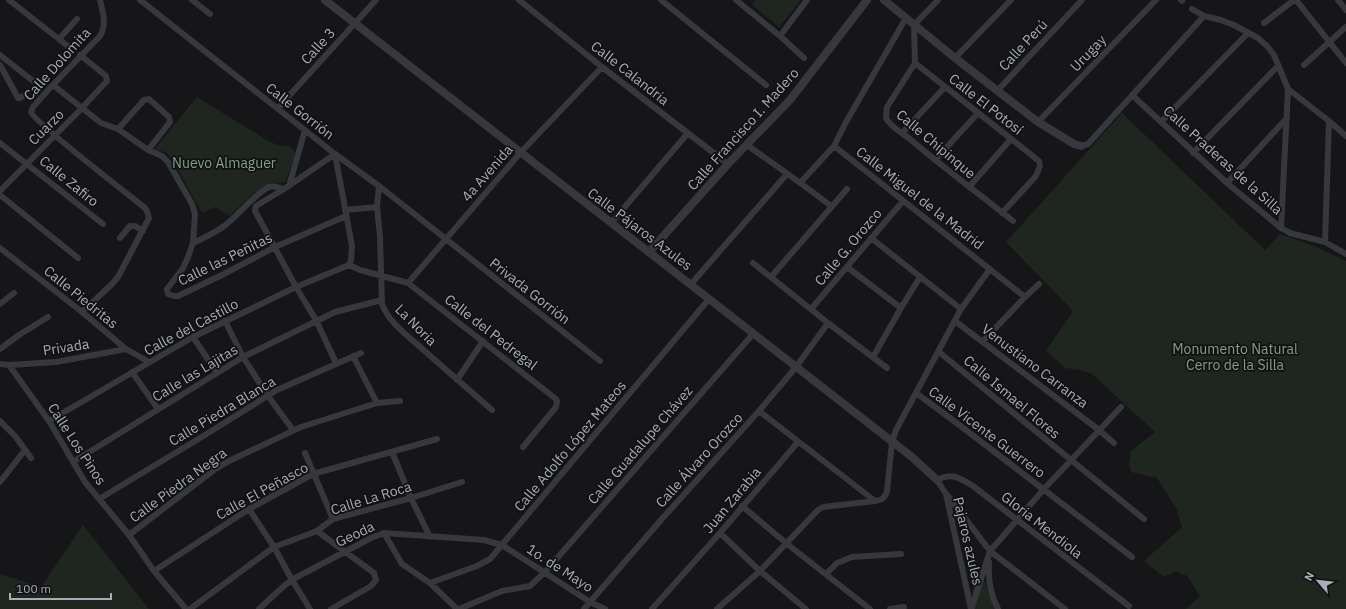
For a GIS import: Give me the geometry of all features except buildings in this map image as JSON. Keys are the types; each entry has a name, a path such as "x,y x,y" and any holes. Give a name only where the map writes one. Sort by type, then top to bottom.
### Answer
{"street":[{"path":"9,0 69,47"},
{"name":"Calle Dolomita","path":"55,135 33,116 31,112 33,107 80,55 100,36 103,31 104,22 100,0"},
{"name":"Calle Gorrión","path":"140,0 335,154 379,186 446,239"},
{"path":"192,0 210,14"},
{"name":"Calle Pájaros Azules","path":"326,0 912,457 937,480"},
{"name":"Calle 3","path":"278,108 376,0"},
{"name":"Calle Calandria","path":"519,0 602,67 728,164"},
{"path":"661,0 766,85"},
{"path":"736,0 804,58"},
{"path":"743,6 748,0"},
{"path":"780,36 807,0"},
{"name":"Calle Francisco I. Madero","path":"649,252 728,164 790,100 867,0"},
{"path":"884,0 955,58 1038,122 1074,144 1081,146 1088,144 1204,16"},
{"path":"915,63 914,25 938,0"},
{"path":"955,58 1011,0"},
{"name":"Calle Perú","path":"998,90 1082,0"},
{"name":"Urugay","path":"1038,122 1156,0"},
{"path":"1264,23 1295,0 1346,63"},
{"path":"1338,0 1346,10"},
{"path":"1192,9 1204,16 1227,22 1258,38 1274,55 1288,89 1281,228"},
{"path":"801,182 834,146 846,122 906,18"},
{"path":"59,39 77,19"},
{"path":"1304,65 1346,27"},
{"path":"1161,122 1248,33"},
{"path":"0,55 33,81"},
{"name":"Cuarzo","path":"0,191 81,109 107,79 106,76 80,55"},
{"name":"Calle El Potosí","path":"915,63 1037,159 1040,166 1036,176 1002,213"},
{"name":"Calle Chipinque","path":"915,63 887,107 886,118 888,122 1013,221"},
{"path":"0,65 17,96 21,97"},
{"path":"1193,153 1278,66"},
{"name":"4a Avenida","path":"408,282 521,152 602,67"},
{"path":"53,86 101,123 118,129 148,150 162,156 168,162 192,204 194,214 193,243 216,232 228,224 246,206 268,188 286,188"},
{"path":"902,133 944,87"},
{"path":"1288,89 1346,136"},
{"name":"Calle Praderas de la Silla","path":"1132,95 1193,153 1281,228 1290,233 1325,242 1346,254"},
{"path":"118,129 147,98 169,117 170,122 148,150"},
{"path":"935,160 978,114"},
{"path":"1227,183 1287,118"},
{"path":"1325,242 1329,121"},
{"path":"286,188 305,130"},
{"path":"611,223 688,133"},
{"path":"55,135 148,211 149,218 118,277 82,312"},
{"path":"969,187 1011,139"},
{"name":"Calle Zafiro","path":"0,143 103,224"},
{"path":"747,145 787,174 801,182 831,206"},
{"name":"Calle Miguel de la Madrid","path":"834,146 1025,297"},
{"path":"336,363 316,320 256,214 256,206 286,188 335,154 352,246 349,265 360,270 408,282"},
{"path":"691,284 787,174"},
{"path":"377,207 379,186"},
{"path":"771,277 847,189"},
{"path":"0,195 78,258"},
{"name":"Calle G. Orozco","path":"811,309 903,201"},
{"name":"Calle las Peñitas","path":"193,243 183,268 167,289 170,296 178,296 346,213 377,207"},
{"name":"La Noria","path":"377,207 380,237 382,300 384,309 395,325 492,410"},
{"path":"120,238 130,226 135,226 143,231"},
{"path":"871,238 961,309"},
{"name":"Privada Gorrión","path":"446,239 600,361"},
{"name":"Calle Piedritas","path":"0,248 82,312 126,349 149,362"},
{"path":"753,263 887,368"},
{"name":"Calle del Castillo","path":"49,421 193,337 296,287 349,265"},
{"path":"847,267 901,308"},
{"path":"717,609 760,571 812,515 823,507 882,500 886,496 892,442 896,430 961,309 990,269"},
{"path":"873,357 920,277"},
{"name":"Calle del Pedregal","path":"408,282 557,401 556,407 523,447"},
{"path":"982,341 1039,284"},
{"path":"0,304 14,293"},
{"name":"Calle Adolfo López Mateos","path":"430,583 490,559 709,298"},
{"name":"Calle las Lajitas","path":"73,462 243,357 335,312 382,300"},
{"path":"0,350 19,335 48,317"},
{"path":"225,321 243,357 268,396 293,430"},
{"name":"Venustiano Carranza","path":"955,321 1114,443"},
{"name":"Calle Álvaro Orozco","path":"584,609 661,520 759,411 796,367 828,323"},
{"name":"Calle Guadalupe Chávez","path":"458,609 502,591 530,586 545,572 753,334"},
{"path":"193,337 217,373"},
{"path":"111,352 116,340"},
{"path":"457,380 483,341"},
{"name":"Privada","path":"0,364 9,366 56,362 126,349"},
{"name":"Calle Ismael Flores","path":"939,352 1144,519"},
{"name":"Calle Piedra Blanca","path":"99,499 277,390 361,353"},
{"path":"353,356 377,403"},
{"name":"Calle Los Pinos","path":"9,366 49,421 85,482 129,535 154,571 186,609"},
{"path":"132,372 158,409"},
{"name":"Calle Vicente Guerrero","path":"916,394 1044,489 1132,558"},
{"name":"Calle Piedra Negra","path":"129,535 214,470 229,461 293,430 377,403 400,401"},
{"path":"971,609 989,553 1044,489 1122,407"},
{"path":"759,411 875,501"},
{"path":"0,421 15,436 31,458"},
{"name":"Calle El Peñasco","path":"154,571 249,509 313,474 437,439"},
{"name":"Juan Zarabia","path":"652,609 798,442"},
{"path":"0,482 25,450"},
{"path":"392,452 411,498 430,537"},
{"path":"306,453 313,474 333,519"},
{"name":"Gloria Mendiola","path":"937,480 949,476 958,477 973,486 1129,606"},
{"name":"Pajaros azules","path":"937,480 946,494 971,609"},
{"name":"Calle La Roca","path":"190,609 274,547 317,531 333,519 411,498 462,482"},
{"path":"946,494 989,553 1065,609"},
{"path":"742,506 786,543 870,609"},
{"path":"249,509 274,547 310,609"},
{"path":"317,531 374,573 376,580 371,586 331,609"},
{"path":"384,533 402,564 430,583 458,609"},
{"name":"Geoda","path":"259,609 274,594 292,580 371,538 384,533 484,540 502,545"},
{"path":"720,533 801,608"},
{"name":"1o. de Mayo","path":"502,545 590,602 605,609"},
{"path":"989,553 989,582 993,600 998,609"},
{"path":"826,574 837,563 852,557 901,554"},
{"path":"890,609 904,607"}],"green space":[{"path":"755,0 801,0 779,27 752,5"},
{"name":"Nuevo Almaguer","path":"197,97 265,139 279,146 289,146 294,151 295,155 285,183 269,185 254,193 230,216 215,207 202,213 170,156 165,152 154,150"},
{"name":"Monumento Natural Cerro de la Silla","path":"1122,113 1265,250 1280,234 1317,247 1346,261 1346,609 1186,609 1200,596 1187,576 1176,571 1164,577 1144,561 1182,527 1176,508 1157,478 1131,472 1129,463 1131,451 1155,432 1092,374 1080,370 1065,368 1046,351 1073,311 1006,242"},
{"path":"83,525 149,609 0,609 0,574 41,587"},
{"path":"977,573 986,584 994,609 974,609 972,594"}]}
